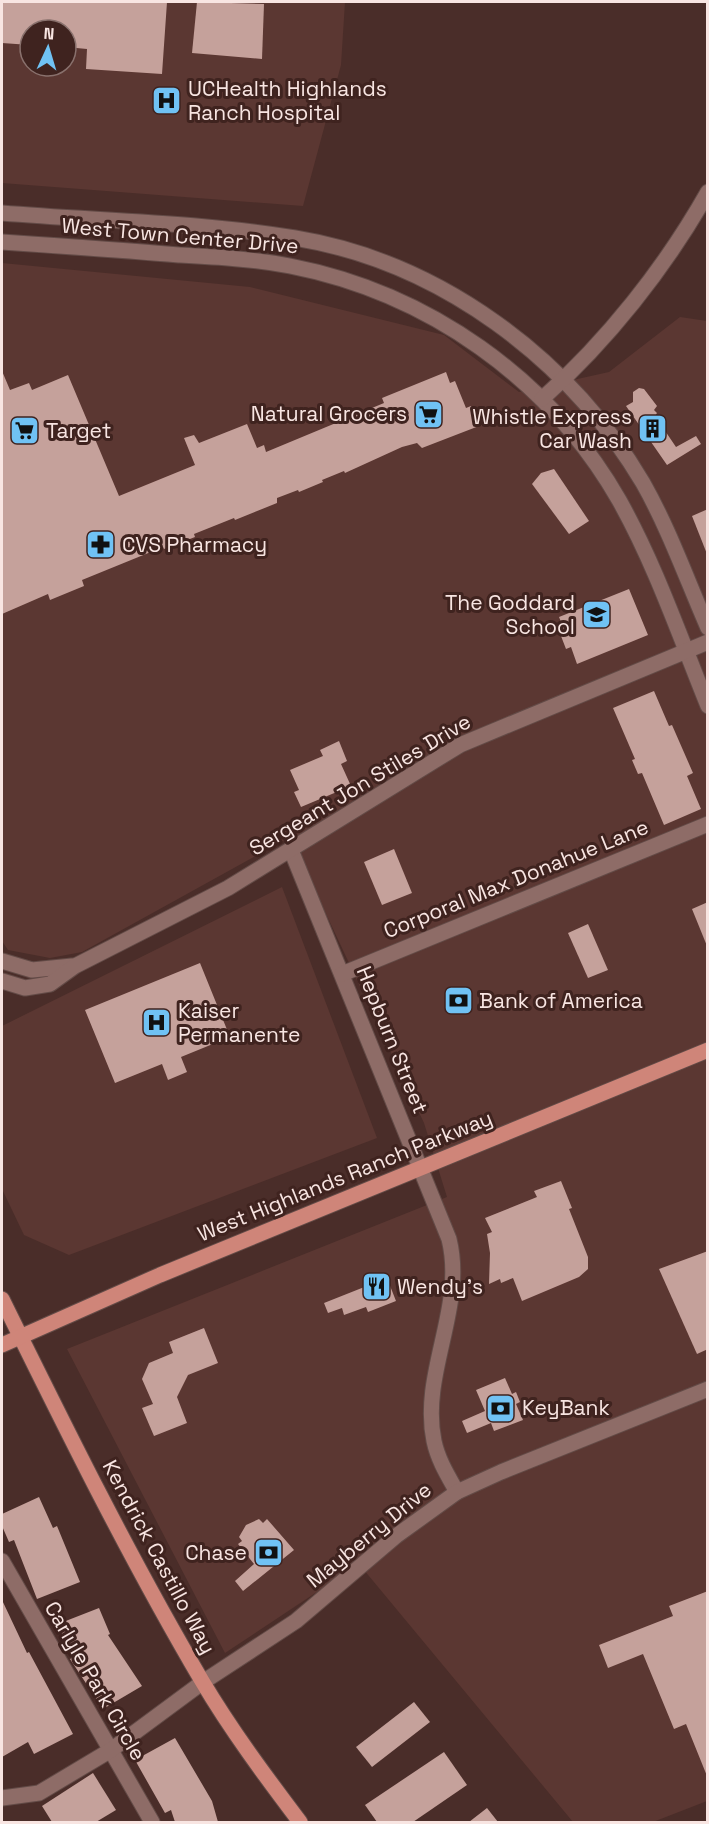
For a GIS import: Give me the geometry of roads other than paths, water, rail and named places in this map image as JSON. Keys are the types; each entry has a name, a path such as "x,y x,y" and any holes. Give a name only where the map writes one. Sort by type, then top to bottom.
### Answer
{"main road":[{"name":"West Highlands Ranch Parkway","path":"2,1345 422,1167 708,1050"},
{"name":"Kendrick Castillo Way","path":"2,1299 151,1590 203,1682 300,1822"}],"street":[{"path":"542,399 564,380 636,297 702,214 708,192"},
{"name":"West Town Center Drive","path":"2,213 262,233 346,250 396,267 455,296 506,330 564,380 612,438 642,482 665,527 708,628"},
{"name":"West Town Center Drive","path":"2,242 288,265 336,277 389,296 442,322 503,364 542,399 585,448 618,500 645,554 708,706"},
{"name":"Sergeant Jon Stiles Drive","path":"2,981 25,988 42,987 57,980 75,966 215,895 460,746 708,642"},
{"name":"Corporal Max Donahue Lane","path":"342,974 708,824"},
{"name":"Hepburn Street","path":"291,850 444,1225 453,1261 453,1290 433,1394 431,1421 437,1452 457,1492"},
{"name":"Sergeant Jon Stiles Drive","path":"2,961 32,970 75,966"},
{"name":"Mayberry Drive","path":"2,1798 39,1793 111,1750 203,1682 296,1621 396,1536 457,1492 708,1389"},
{"name":"Carlyle Park Circle","path":"2,1561 152,1822"}],"place":[{"name":"UCHealth Highlands Ranch Hospital","path":"167,101"},
{"name":"Natural Grocers","path":"428,414"},
{"name":"Whistle Express Car Wash","path":"653,429"},
{"name":"Target","path":"25,431"},
{"name":"CVS Pharmacy","path":"101,545"},
{"name":"The Goddard School","path":"596,615"},
{"name":"Bank of America","path":"458,1001"},
{"name":"Kaiser Permanente","path":"157,1023"},
{"name":"Wendy's","path":"376,1287"},
{"name":"KeyBank","path":"501,1408"},
{"name":"Chase","path":"268,1553"}]}
